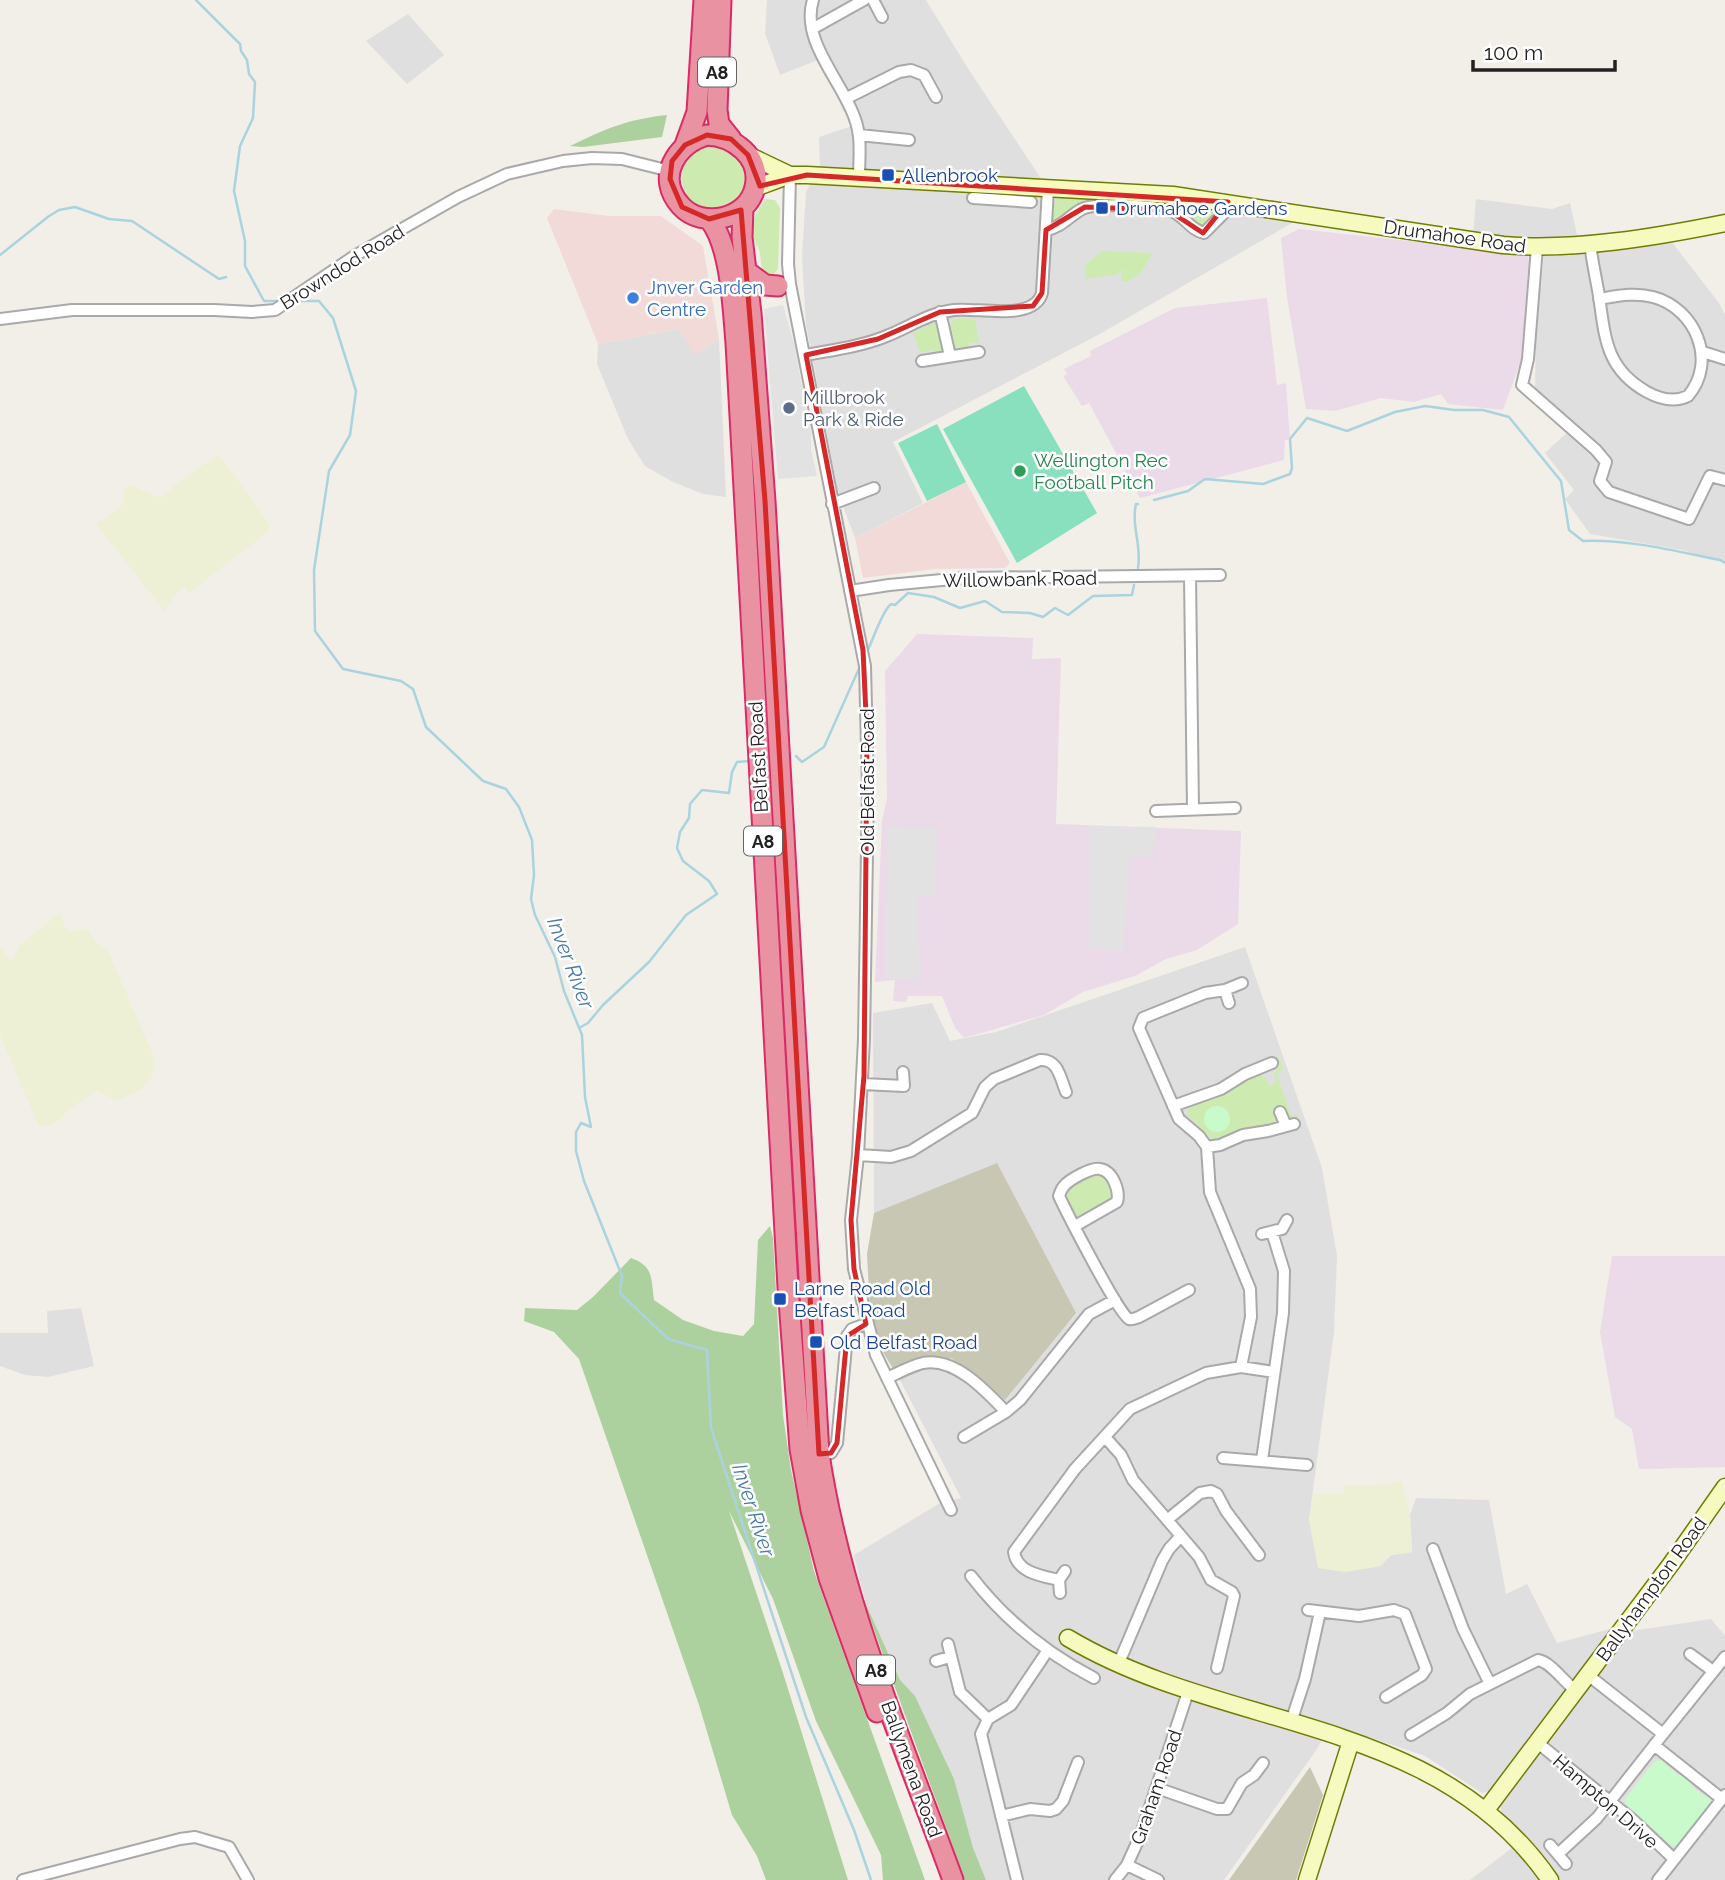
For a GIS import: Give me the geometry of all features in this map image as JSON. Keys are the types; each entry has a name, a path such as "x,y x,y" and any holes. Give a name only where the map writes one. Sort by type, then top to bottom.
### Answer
{"highway":[{"name":"A8","path":"670,171 677,152 685,145 697,112 704,0"},
{"name":"A8","path":"722,0 717,110 719,124 748,155"},
{"path":"685,145 695,138 707,135 731,139"},
{"path":"670,171 671,187 677,201 694,216 721,218 743,208 755,188 756,174 748,155"},
{"name":"Belfast Road","path":"743,208 742,237 765,501 819,1454"},
{"name":"Belfast Road","path":"709,219 722,244 736,343 788,1300 803,1466"},
{"path":"747,271 765,285 784,285"},
{"name":"Ballymena Road","path":"819,1454 833,1535 854,1609 953,1880"},
{"name":"Ballymena Road","path":"803,1466 811,1510 833,1591 939,1880"}],"street":[{"path":"813,0 810,14 812,29 847,98 859,135 859,178"},
{"path":"812,29 864,0"},
{"path":"873,0 882,17"},
{"path":"847,98 905,70 918,71 924,75 936,97"},
{"path":"897,137 899,125"},
{"path":"859,135 909,140"},
{"name":"Drumahoe Road","path":"748,155 790,175"},
{"name":"Browndod Road","path":"0,319 72,310 275,310 356,255 458,197 507,174 563,160 592,158 635,161 670,171"},
{"name":"Drumahoe Road","path":"755,188 790,175 859,178 1031,202"},
{"name":"Old Belfast Road","path":"790,175 788,264 784,285 806,355 832,504 865,666 868,802 863,1084 851,1220 853,1256 866,1324 887,1378 951,1510"},
{"path":"806,355 878,339 925,316 940,312 1003,311 1036,304 1042,293 1048,189"},
{"name":"Drumahoe Road","path":"981,194 1048,189 1173,195 1503,245 1537,247 1590,243 1725,223"},
{"path":"1046,230 1059,227 1086,207 1100,205 1168,210 1204,233 1223,214 1228,202"},
{"path":"1590,243 1603,336 1610,355 1626,377 1651,394 1671,400 1688,396 1701,369 1703,352 1686,318 1671,304 1651,296 1640,294 1599,299"},
{"path":"1537,247 1528,359 1522,385 1606,462 1600,481 1609,492 1689,519 1710,475 1725,480"},
{"path":"940,312 950,356"},
{"path":"922,361 979,352"},
{"path":"1703,352 1725,359"},
{"path":"832,504 874,488"},
{"name":"Willowbank Road","path":"850,591 889,584 963,578 1220,575"},
{"path":"1189,576 1193,809"},
{"path":"1156,811 1236,808"},
{"path":"1241,1367 1251,1311 1250,1289 1210,1192 1207,1147 1199,1136 1179,1119 1139,1028 1143,1018 1205,993 1225,990 1242,983"},
{"path":"1225,990 1229,1003"},
{"path":"858,1155 891,1157 911,1150 972,1113 985,1087 994,1079 1040,1060 1048,1059 1055,1064 1066,1091"},
{"path":"1173,1106 1221,1089 1245,1074 1268,1069"},
{"path":"863,1084 904,1086 903,1072"},
{"path":"1207,1147 1220,1145 1243,1135 1268,1132 1290,1125 1280,1112"},
{"path":"1075,1226 1117,1202 1117,1189 1111,1177 1102,1169 1097,1168 1066,1184 1059,1196 1075,1226 1115,1300 1125,1316 1133,1319 1184,1289"},
{"path":"1262,1460 1283,1313 1284,1271 1267,1233 1282,1229 1287,1220"},
{"path":"978,1444 967,1435 1006,1412 1020,1400 1089,1314 1115,1300"},
{"path":"819,1454 831,1453 836,1443 847,1336 852,1329 866,1324"},
{"path":"887,1378 923,1363 943,1364 973,1381 1006,1412"},
{"path":"1060,1592 1062,1576 1032,1573 1019,1564 1014,1552 1075,1469 1130,1409 1206,1373 1241,1367 1274,1372"},
{"path":"1105,1437 1117,1448 1133,1480 1199,1558 1211,1580 1234,1596 1215,1659"},
{"path":"1223,1458 1307,1465"},
{"name":"Ballyhampton Road","path":"1486,1811 1725,1487"},
{"path":"1167,1520 1200,1493 1212,1491 1217,1494 1259,1556"},
{"path":"1118,1665 1162,1561 1180,1537"},
{"path":"1433,1549 1463,1629 1490,1684"},
{"path":"972,1583 1014,1624 1048,1650 1094,1678"},
{"path":"1291,1722 1305,1679 1314,1611 1362,1616 1396,1610 1405,1614 1426,1668 1423,1674 1391,1690"},
{"path":"1068,1639 1118,1665 1351,1741 1427,1772 1486,1811 1518,1841 1547,1879"},
{"path":"948,1644 960,1692 988,1719"},
{"path":"1017,1880 982,1742 982,1729 988,1719 1011,1705 1048,1650"},
{"path":"1690,1654 1713,1671"},
{"path":"936,1661 950,1657"},
{"path":"1566,1864 1554,1849 1590,1826 1725,1657"},
{"path":"1411,1735 1447,1713 1470,1694 1538,1660 1548,1663 1557,1675 1576,1691"},
{"path":"1588,1675 1662,1734"},
{"name":"Graham Road","path":"1115,1880 1127,1865 1141,1834 1189,1689"},
{"path":"1307,1880 1351,1741"},
{"name":"Hampton Drive","path":"1538,1743 1634,1821 1674,1859"},
{"path":"1654,1745 1723,1797 1658,1880"},
{"path":"1001,1816 1030,1809 1051,1811 1057,1808 1063,1801 1078,1762"},
{"path":"1157,1788 1217,1809 1227,1809 1242,1783 1254,1775 1263,1763"},
{"path":"23,1880 192,1837 229,1847 248,1880"},
{"path":"1127,1865 1158,1880"}],"highlighted area":[{"path":"707,135 731,139 748,155 760,186 807,175 1228,202 1203,233 1168,210 1085,207 1046,230 1042,293 1033,306 940,312 878,339 806,355 863,650 867,736 864,1076 851,1220 854,1269 866,1324 847,1336 837,1443 831,1453 819,1454 765,501 741,210 709,219 682,207 670,179 672,161 685,145"}],"shaded area":[{"path":"767,0 926,0 1054,198 1110,199 1299,219 1098,335 893,442 923,503 855,538 838,493 806,325 802,257 806,192 820,167 819,137 852,126 818,60 780,75 765,33"},
{"path":"408,14 444,55 407,84 366,41"},
{"path":"1476,199 1552,209 1570,203 1578,239 1555,242 1473,236"},
{"path":"554,209 609,216 661,216 703,246 719,339 695,355 679,329 598,344 547,218"},
{"path":"1299,229 1529,254 1522,358 1503,410 1448,404 1441,394 1414,402 1381,398 1335,411 1306,409 1287,298 1281,238"},
{"path":"1671,241 1725,314 1725,563 1682,550 1590,534 1565,499 1574,490 1545,453 1574,426 1535,389 1536,339 1544,255 1602,252"},
{"path":"1267,298 1277,385 1286,383 1290,439 1285,440 1284,460 1140,498 1089,403 1082,406 1063,376 1067,374 1064,369 1091,356 1090,351 1175,308"},
{"name":"Millbrook Park & Ride","path":"783,305 794,344 817,476 778,479 764,309"},
{"path":"679,329 696,354 719,339 726,497 703,494 673,482 645,466 628,439 597,364 598,344"},
{"path":"219,454 270,525 268,532 189,593 183,586 164,611 96,524 119,508 124,501 122,491 131,485 160,498"},
{"path":"966,482 1010,563 1005,568 935,569 863,578 855,538"},
{"path":"917,634 1033,638 1032,659 1061,658 1056,824 1241,831 1238,924 1197,950 1166,959 1135,976 1083,992 1044,1015 964,1038 955,1028 942,996 908,996 906,1002 893,1001 895,980 875,982 882,821 887,798 885,671"},
{"path":"1089,826 1155,827 1153,856 1129,859 1123,950 1090,950"},
{"path":"887,827 937,828 935,897 918,895 917,942 923,974 917,974 917,979 885,978"},
{"path":"59,913 68,932 88,928 95,942 108,951 156,1061 151,1078 142,1089 117,1101 97,1091 75,1105 53,1125 39,1127 0,1035 0,947 11,961 20,945"},
{"path":"1245,947 1322,1168 1337,1256 1334,1332 1309,1520 1391,1555 1412,1552 1410,1515 1416,1498 1489,1500 1506,1594 1527,1584 1557,1643 1614,1628 1497,1790 1482,1793 1425,1756 1330,1724 1317,1749 1224,1880 981,1880 935,1747 879,1659 854,1555 940,1503 961,1498 900,1380 951,1358 874,1215 873,1013 932,1003 950,1041 996,1032"},
{"path":"997,1163 1076,1313 1005,1400 951,1358 900,1380 884,1354 870,1311 867,1254 874,1213"},
{"path":"1612,1256 1725,1256 1725,1467 1639,1469 1632,1429 1615,1417 1600,1332"},
{"path":"81,1308 94,1366 48,1377 25,1375 0,1366 0,1333 48,1333 47,1311"},
{"path":"1402,1481 1410,1515 1412,1552 1391,1555 1381,1566 1345,1572 1318,1568 1309,1520 1313,1494 1344,1494 1344,1485 1378,1485"},
{"path":"1711,1619 1725,1636 1725,1880 1470,1880 1512,1848 1498,1800 1625,1632"},
{"path":"1310,1767 1323,1795 1296,1880 1229,1880"}],"green space":[{"path":"667,115 662,137 583,147 570,146 617,126"},
{"path":"714,146 732,152 740,160 746,178 740,196 732,204 714,210 696,204 688,196 682,178 688,160 696,152"},
{"path":"1059,196 1187,204 1221,209 1202,228 1178,208 1126,204 1092,203 1058,222 1053,219 1053,212"},
{"path":"766,199 775,200 780,208 778,269 771,278 765,276 753,236 757,213"},
{"path":"1102,251 1153,253 1140,274 1126,282 1121,280 1121,271 1137,273 1118,270 1119,274 1085,279 1086,264"},
{"path":"955,319 975,319 979,342 969,343 968,349 955,350 951,343 950,324"},
{"path":"933,323 938,325 945,353 931,350 920,353 913,333"},
{"name":"Wellington Rec Football Pitch","path":"1024,386 1097,513 1017,563 943,429"},
{"path":"937,424 966,482 927,501 898,443"},
{"path":"763,660 766,661 787,1055 783,1056"},
{"path":"1279,1057 1283,1068 1277,1075 1291,1115 1298,1115 1299,1118 1290,1118 1284,1107 1277,1110 1279,1118 1276,1126 1222,1140 1208,1136 1186,1113 1193,1103 1219,1096 1256,1074 1265,1077 1269,1086 1276,1083 1274,1073 1279,1066"},
{"path":"784,1064 787,1065 806,1367 808,1463"},
{"path":"1217,1106 1226,1110 1230,1119 1226,1128 1217,1132 1208,1128 1204,1119 1208,1110"},
{"path":"1100,1173 1111,1184 1114,1199 1080,1218 1076,1217 1066,1201 1066,1191 1079,1181"},
{"path":"770,1226 773,1238 783,1415 791,1470 814,1571 925,1880 883,1880 881,1855 816,1721 773,1599 729,1511 848,1880 766,1880 757,1856 732,1815 699,1705 579,1359 554,1332 524,1321 525,1308 577,1310 631,1258 648,1269 654,1300 683,1320 714,1331 743,1336 754,1324 758,1240"},
{"path":"860,1591 900,1680 915,1696 954,1779 973,1848 986,1880 965,1880"},
{"path":"1664,1760 1678,1775 1683,1774 1690,1779 1691,1786 1705,1796 1711,1796 1710,1805 1676,1847 1626,1804 1625,1799 1655,1761"}],"waterway":[{"name":"Inver River","path":"196,0 240,44 247,60 249,74 255,82 253,118 240,146 234,191 245,241 245,266 264,301 282,301"},
{"path":"0,255 49,216 59,210 75,207 109,219 132,221 219,279 226,277"},
{"name":"Inver River","path":"295,301 319,301 333,318 356,391 350,435 329,471 314,570 315,631 343,669 401,681 413,689 426,727 483,781 506,789 519,807 532,840 534,875 531,899 535,915 555,957 564,991 582,1035 585,1097 591,1127 581,1123 576,1132 576,1151 584,1181 622,1276 620,1293 668,1339 707,1350 711,1428 806,1717 854,1830 871,1880"},
{"path":"1154,500 1188,491 1205,479 1263,484 1290,474 1290,439 1307,418 1347,431 1395,412 1425,406 1483,410 1509,417 1561,481 1569,530 1583,541 1652,546 1725,563"},
{"path":"1138,504 1135,520 1138,568"},
{"path":"867,652 888,608 908,593 934,597 960,608 985,601 1002,612 1030,613 1043,617 1055,608 1068,615 1093,596 1132,595 1134,585"},
{"path":"796,756 802,762 824,747 861,664"},
{"path":"579,1028 588,1023 603,1005 649,962 686,915 717,894 709,881 683,861 677,848 680,832 689,818 690,804 702,790 729,793 732,772 737,762 750,761"}],"place":[{"name":"Allenbrook","path":"888,175"},
{"name":"Drumahoe Gardens","path":"1102,208"},
{"name":"Jnver Garden Centre","path":"633,298"},
{"name":"Millbrook Park & Ride","path":"789,408"},
{"name":"Wellington Rec Football Pitch","path":"1020,471"},
{"name":"Larne Road Old Belfast Road","path":"780,1299"},
{"name":"Old Belfast Road","path":"816,1342"}]}
